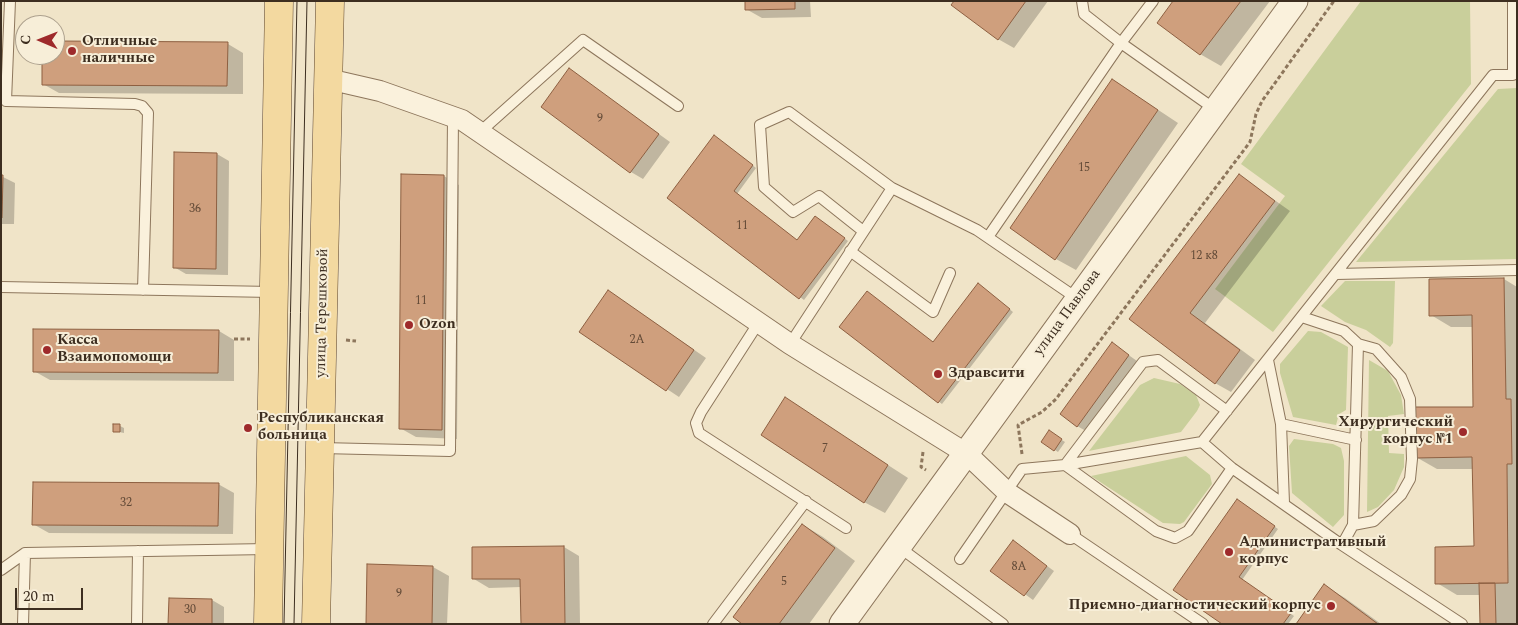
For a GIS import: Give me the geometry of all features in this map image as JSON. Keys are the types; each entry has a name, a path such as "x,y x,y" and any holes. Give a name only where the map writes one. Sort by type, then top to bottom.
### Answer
{"main road":[{"path":"268,624 272,292 279,1"},
{"name":"улица Терешковой","path":"316,624 330,1"}],"street":[{"name":"улица Павлова","path":"842,624 1295,1"},
{"path":"328,79 380,92 453,117 480,132 790,344 967,454 1008,493 1070,534"}],"lane":[{"path":"10,1 4,100 135,104 142,106 148,112 143,290"},
{"path":"1082,1 1084,14 1121,43 1216,110"},
{"path":"988,237 1121,43 1153,1"},
{"path":"960,559 1008,493 1022,469 1065,465 1202,442 1493,75 1515,75 1513,1"},
{"path":"480,132 583,40 678,106"},
{"path":"863,231 819,196 793,212 764,187 760,125 789,112 892,188 988,237 1078,299"},
{"path":"320,448 450,451 453,117"},
{"path":"790,344 892,188"},
{"path":"850,250 934,312 950,273"},
{"path":"1336,274 1517,270"},
{"path":"1,287 272,292"},
{"path":"1302,317 1344,331 1358,344 1376,349 1401,378 1410,399 1412,459 1410,479 1395,503 1374,521 1353,525"},
{"path":"759,322 696,423 699,433 846,528"},
{"path":"1342,545 1353,525 1358,344"},
{"path":"1065,465 1143,362 1158,360 1227,411"},
{"path":"1268,360 1281,424 1284,503"},
{"path":"1281,424 1356,440"},
{"path":"1202,442 1232,468 1342,545 1462,624"},
{"path":"1065,465 1156,532 1175,538 1188,531 1232,468"},
{"path":"713,624 806,501"},
{"path":"1070,534 1203,624"},
{"path":"898,547 1003,624"},
{"path":"1,570 24,553 270,549"},
{"path":"138,551 138,624"},
{"path":"23,624 24,553"}],"path":[{"path":"1022,469 1022,448 1018,425 1042,412 1056,399 1250,142 1256,114 1262,102 1334,1"}],"green space":[{"path":"1361,1 1470,1 1471,84 1273,332 1215,289 1285,196 1241,164"},
{"path":"1517,88 1517,259 1356,262 1498,89"},
{"path":"1345,281 1395,281 1393,343 1390,347 1366,330 1345,322 1321,306"},
{"path":"1308,331 1321,332 1348,347 1346,410 1339,414 1336,425 1293,417 1280,373 1280,364"},
{"path":"1369,360 1388,371 1401,395 1404,414 1388,416 1389,453 1404,454 1404,467 1394,490 1378,507 1367,512"},
{"path":"1154,378 1180,384 1196,395 1200,405 1181,432 1089,451 1140,385"},
{"path":"1294,439 1333,444 1341,448 1344,461 1344,515 1333,527 1292,493 1289,446"},
{"path":"1186,456 1210,475 1212,484 1184,522 1180,524 1163,523 1091,476"}],"building":[{"path":"745,1 795,1 795,9 745,10"},
{"path":"954,1 1026,1 998,40 951,5"},
{"path":"1173,1 1241,1 1200,55 1157,23"},
{"path":"65,41 228,42 227,86 42,85 42,65 65,65"},
{"path":"569,68 659,134 630,173 541,107"},
{"path":"1112,79 1158,110 1055,260 1010,228"},
{"path":"714,135 753,165 734,191 797,240 815,216 845,238 799,299 667,198"},
{"path":"174,152 217,153 216,269 173,268"},
{"path":"401,174 444,175 442,430 399,429"},
{"path":"1239,174 1275,201 1190,313 1240,350 1215,384 1129,319"},
{"path":"1,175 3,175 2,218 1,218"},
{"name":"Хирургический корпус №1","path":"1504,278 1506,399 1511,399 1512,464 1507,464 1508,583 1435,584 1435,547 1474,546 1472,457 1415,458 1414,407 1473,407 1472,315 1429,316 1429,279"},
{"path":"978,283 1010,309 938,403 839,327 867,291 933,342"},
{"path":"608,290 694,350 666,391 579,332"},
{"path":"33,329 219,330 218,373 33,372"},
{"path":"1112,342 1129,355 1077,427 1060,414"},
{"path":"785,397 888,465 864,503 761,435"},
{"path":"113,424 120,424 120,432 113,432"},
{"path":"1049,430 1062,439 1054,451 1041,442"},
{"path":"33,482 219,483 218,526 32,525"},
{"name":"Административный корпус","path":"1237,499 1275,526 1239,577 1291,613 1283,624 1222,624 1173,590"},
{"path":"802,524 835,548 779,624 742,624 733,617"},
{"path":"1013,540 1047,566 1024,596 990,571"},
{"path":"564,546 565,624 521,624 520,579 472,579 472,547"},
{"path":"367,564 433,566 432,624 366,624"},
{"path":"1479,583 1495,583 1496,624 1480,624"},
{"name":"Приемно-диагностический корпус","path":"1324,584 1378,624 1296,624"},
{"path":"169,598 212,599 212,624 168,624"}],"tram line":[{"path":"284,624 297,1"},
{"path":"294,624 307,1"}],"place":[{"name":"Отличные наличные","path":"72,51"},
{"name":"Ozon","path":"409,325"},
{"name":"Касса Взаимопомощи","path":"47,350"},
{"name":"Здравсити","path":"938,374"},
{"name":"Республиканская больница","path":"248,428"},
{"name":"Хирургический корпус №1","path":"1463,432"},
{"name":"Административный корпус","path":"1229,552"},
{"name":"Приемно-диагностический корпус","path":"1331,606"}]}
